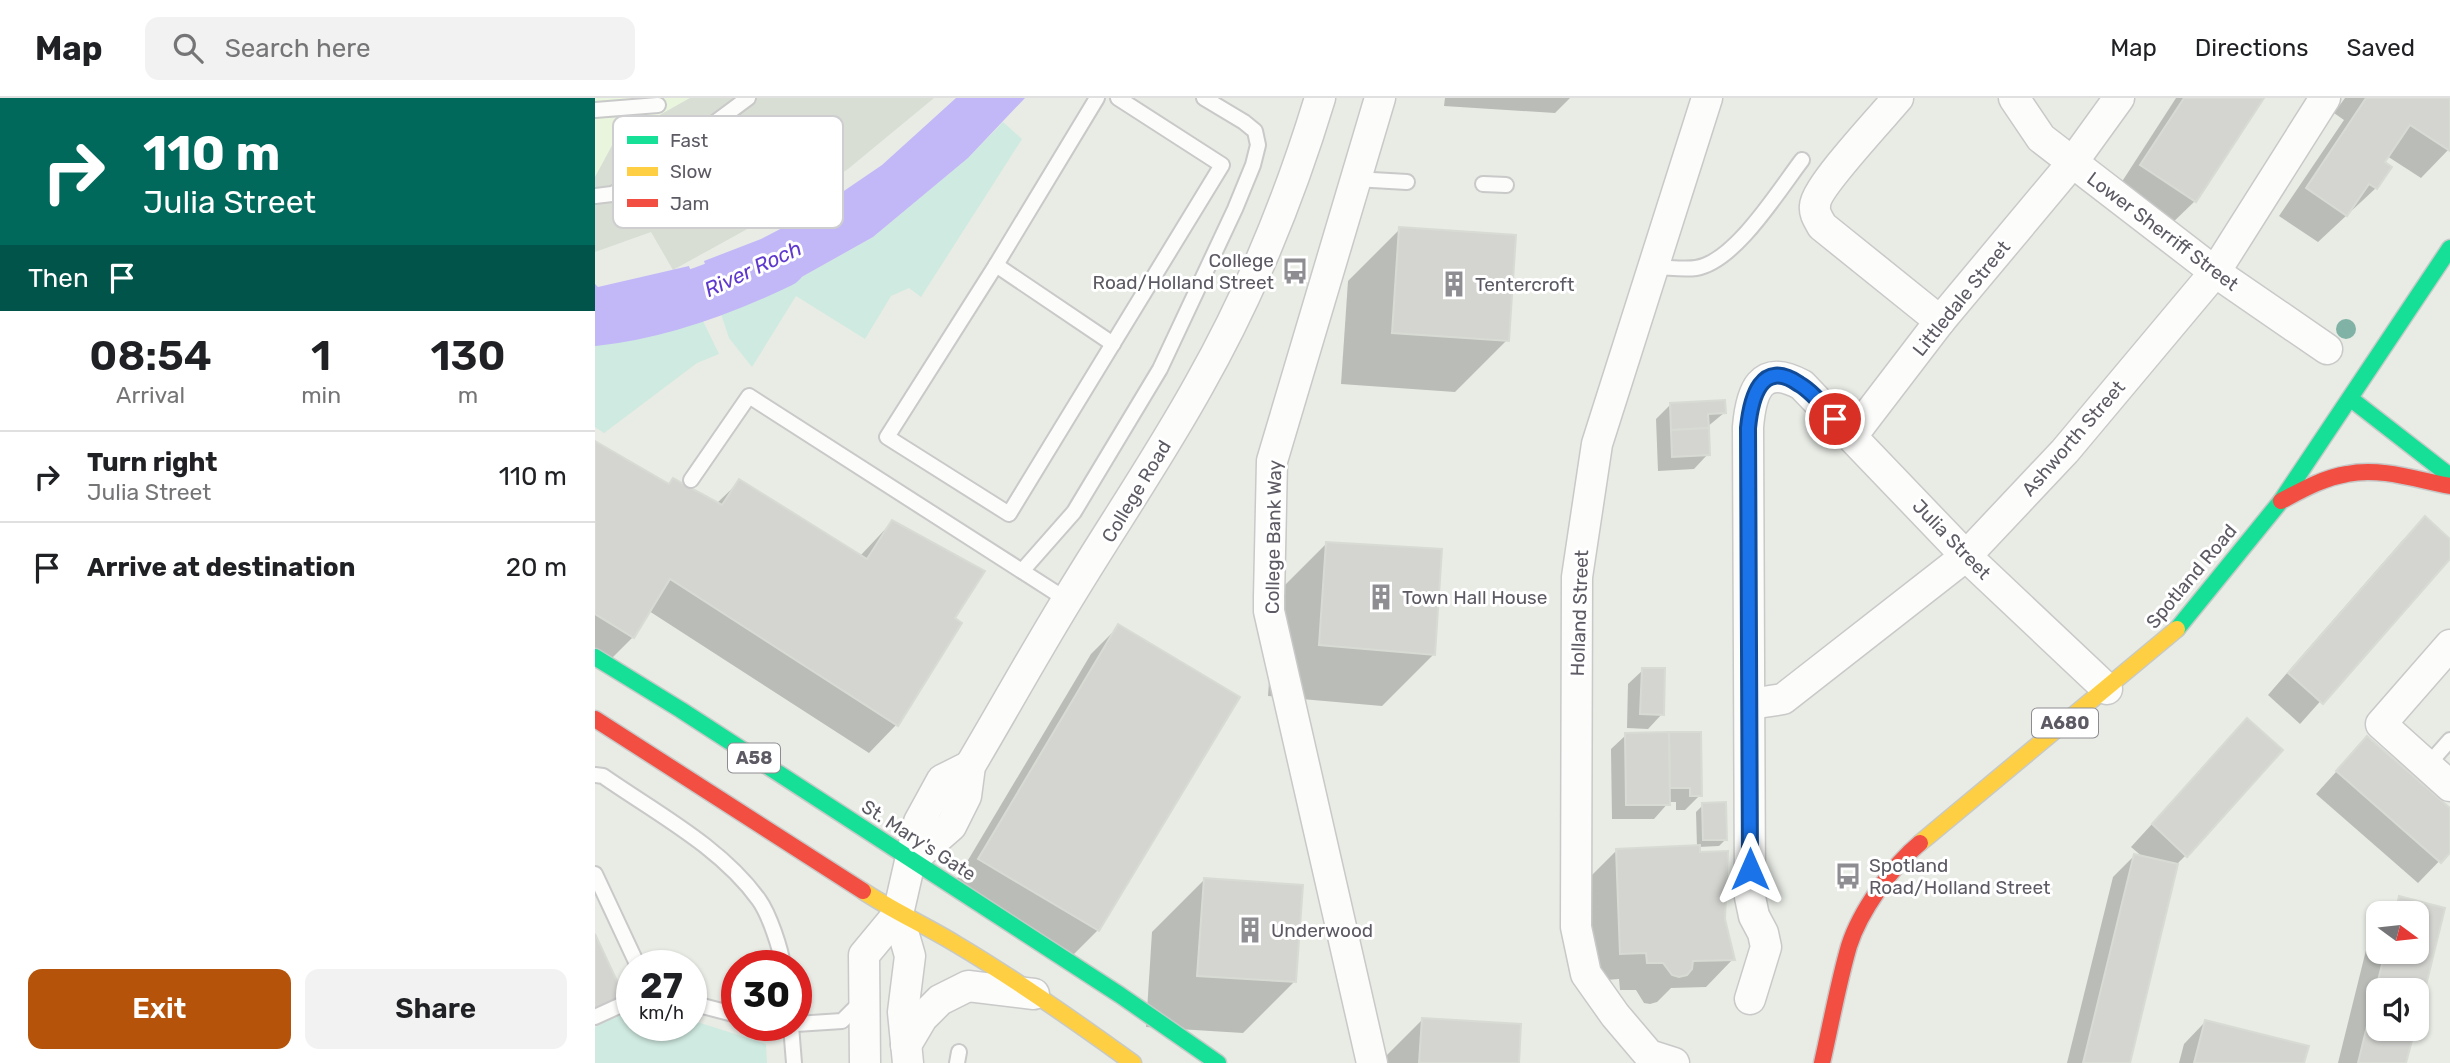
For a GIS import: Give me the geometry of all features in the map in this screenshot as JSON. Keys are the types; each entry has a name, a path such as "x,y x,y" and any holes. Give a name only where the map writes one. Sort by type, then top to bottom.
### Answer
{"main road":[{"name":"Spotland Road","path":"1822,1063 1850,943 1873,898 1909,852 2173,634 2281,500 2450,248"},
{"path":"2351,399 2450,476"},
{"path":"2281,500 2324,480 2357,472 2450,486"},
{"name":"St. Mary's Gate","path":"595,657 1120,995 1218,1063"},
{"name":"A58","path":"595,719 898,914 953,942 1038,995 1133,1063"}],"street":[{"name":"College Road","path":"912,860 951,826 966,796 970,766 1067,600 1121,517 1200,384 1237,309 1299,168 1320,98"},
{"name":"College Bank Way","path":"1372,1063 1269,611 1272,461 1380,98"},
{"name":"Holland Street","path":"1656,1060 1615,1015 1585,974 1576,927 1577,577 1597,444 1707,98"},
{"path":"1898,98 1823,187 1815,206 1822,226 1940,321"},
{"name":"Lower Sherriff Street","path":"2014,98 2041,138 2215,272 2327,349"},
{"name":"Littledale Street","path":"1852,436 1940,321 2073,163 2119,98"},
{"name":"Ashworth Street","path":"1750,704 1783,699 1966,556 2065,451 2215,272 2325,98"},
{"name":"Julia Street","path":"1750,704 1748,428 1750,409 1758,386 1772,377 1789,378 1801,385 1966,556 2107,689"},
{"path":"2450,645 2381,724 2450,786"},
{"path":"1750,704 1749,897 1766,947 1750,999"},
{"path":"865,1063 863,955 898,914 912,860"},
{"path":"898,914 910,956 903,1012 907,1054"},
{"path":"907,1054 922,1018 940,1000 968,986 1038,995"}],"lane":[{"path":"724,116 748,98"},
{"path":"1097,98 887,437 1009,514 1222,165 1118,98"},
{"path":"1022,570 1074,512 1160,369 1253,165 1258,145 1255,131 1204,98"},
{"path":"595,110 658,105"},
{"path":"1652,267 1697,268 1719,260 1741,239 1802,160"},
{"path":"1355,179 1407,181"},
{"path":"1483,184 1506,185"},
{"path":"595,196 613,194"},
{"path":"996,265 1113,344"},
{"path":"691,480 750,396 1067,600"},
{"path":"2427,766 2450,740"},
{"path":"595,775 603,776 703,845 735,873 761,902 780,950"},
{"path":"595,874 631,950"},
{"path":"812,1023 842,1021 864,999"},
{"path":"595,1017 616,1007"},
{"path":"792,1041 794,1063"}],"shaded area":[{"path":"595,98 690,98 658,116 613,116 613,144 595,177"},
{"path":"690,98 934,98 843,172 843,116 658,116"},
{"path":"1003,122 1022,139 921,297 909,288 891,296 865,339 796,296 752,367 729,338 720,311 782,288 873,237 968,158"},
{"path":"613,144 613,228 749,228 673,270 651,232 595,252 595,177"},
{"path":"702,319 719,354 697,363 604,433 595,427 595,342 659,331"},
{"path":"616,1017 616,1041 707,1041 707,1025 721,1030 721,1041 757,1041 766,1044 767,1063 595,1063 595,1027"}],"water":[{"path":"956,98 1025,98 968,158 873,237 782,288 720,311 704,261 782,228 843,228 843,192 882,165"},
{"path":"689,266 707,317 659,331 595,342 595,284 598,287"}],"building":[{"path":"2184,98 2264,98 2196,202 2140,165"},
{"path":"2366,98 2450,98 2450,151 2410,125 2385,162 2392,167 2377,189 2369,184 2347,216 2306,188"},
{"name":"Tentercroft","path":"1399,227 1516,235 1509,341 1392,333"},
{"path":"1725,400 1726,413 1708,414 1709,428 1671,430 1670,403"},
{"path":"1709,428 1710,455 1672,457 1671,430"},
{"path":"595,441 669,484 673,478 722,505 739,479 867,559 892,520 985,571 955,618 962,623 898,726 670,579 634,638 595,614"},
{"path":"2425,516 2450,539 2450,559 2323,704 2288,673"},
{"name":"Town Hall House","path":"1326,542 1442,549 1435,655 1319,645"},
{"path":"1118,624 1240,697 1099,931 978,859"},
{"path":"1642,668 1665,668 1664,715 1640,714"},
{"path":"2247,718 2283,750 2187,857 2152,824"},
{"path":"1669,732 1701,732 1702,796 1690,796 1690,788 1670,788"},
{"path":"1669,732 1670,805 1626,805 1625,733"},
{"path":"2367,736 2450,808 2450,853 2441,863 2336,771"},
{"path":"1726,802 1727,840 1703,840 1702,803"},
{"path":"1700,845 1700,852 1728,851 1725,919 1735,960 1693,961 1692,969 1687,975 1679,977 1672,975 1663,963 1647,963 1646,953 1620,954 1616,849"},
{"path":"2134,854 2178,864 2130,1063 2083,1063"},
{"name":"Underwood","path":"1204,878 1303,885 1296,982 1197,976"},
{"path":"2399,896 2418,901 2398,901"},
{"path":"2429,904 2445,908 2428,978 2379,978 2382,964 2429,964"},
{"path":"595,934 616,979 616,1000 595,1009"},
{"path":"1422,1018 1521,1024 1519,1063 1419,1063"},
{"path":"2205,1020 2309,1046 2304,1063 2194,1063"},
{"path":"2366,1030 2366,1041 2412,1041 2406,1063 2358,1063"}],"waterway":[{"name":"River Roch","path":"595,319 643,311 690,298 780,261"}],"traffic: fast":[{"path":"2177,629 2281,501 2450,248"},
{"path":"2351,399 2450,476"},
{"path":"595,657 1120,995 1218,1063"}],"traffic: slow":[{"path":"1920,843 2177,629"},
{"path":"863,891 1001,972 1133,1063"}],"traffic: jam":[{"path":"2281,501 2321,481 2360,472 2399,475 2450,486"},
{"path":"595,719 863,891"},
{"path":"1822,1063 1841,975 1854,932 1878,890 1899,863 1920,843"}],"place":[{"name":"College Road/Holland Street","path":"1295,271"},
{"name":"Tentercroft","path":"1454,284"},
{"name":"Town Hall House","path":"1381,597"},
{"name":"Spotland Road/Holland Street","path":"1848,876"},
{"name":"Underwood","path":"1250,930"}],"route":[{"path":"1750,869 1750,409 1758,386 1764,380 1780,376 1801,385 1835,419"}]}
